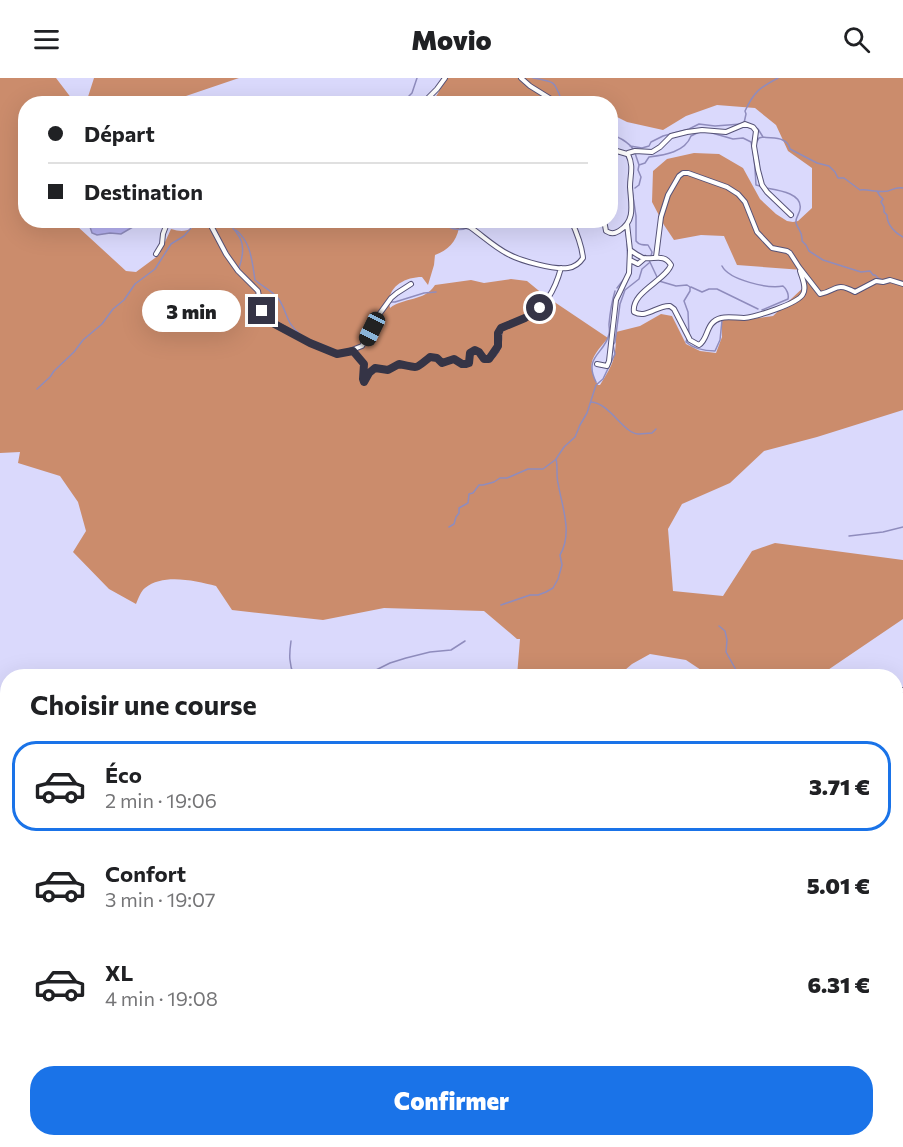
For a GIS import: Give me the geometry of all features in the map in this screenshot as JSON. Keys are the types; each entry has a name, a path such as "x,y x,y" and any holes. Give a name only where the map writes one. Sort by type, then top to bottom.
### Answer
{"street":[{"path":"430,96 445,78"},
{"path":"521,78 546,96"},
{"path":"618,151 628,154 650,152 657,150 669,137 674,135 702,130 724,132 743,124 748,125 756,131 754,146 762,185 791,215"},
{"path":"597,364 607,366 609,361 616,300 629,274 630,250 627,224 631,213 632,167 628,154"},
{"path":"656,257 660,222 666,200 679,176 687,173 727,187 738,194 744,202 755,230 772,248 790,253 821,295 840,287 847,287 855,292 876,281 890,280 903,284"},
{"path":"606,228 611,233 618,232 627,224"},
{"path":"156,254 162,245 165,228"},
{"path":"212,228 230,260 258,291 262,312 266,318 305,341 336,353 360,348 392,297 411,284"},
{"path":"471,228 514,257 561,268 575,266 583,258 575,228"},
{"path":"630,250 645,258 656,257 669,261 671,264 670,268 637,300 633,307 636,314 644,315 661,307 670,306 690,340 699,345 703,342 708,328 717,319 749,317 800,297 805,288 799,267"},
{"path":"630,260 638,264 645,258"},
{"path":"353,351 364,364 364,382 375,368 388,370 399,364 413,368 418,367 430,357 437,358 442,363 454,359 466,364 469,363 470,353 475,350 484,359 489,359 498,346 498,333 501,328 525,318 540,308 555,286 561,268"}],"shaded area":[{"path":"0,78 56,78 70,96 18,96 18,228 79,228 126,271 136,272 159,255 171,229 180,231 192,228 459,228 451,245 435,255 428,285 422,277 409,279 397,285 390,295 390,308 401,302 420,297 435,285 471,280 484,283 511,279 527,281 608,338 595,355 591,365 594,377 600,385 613,360 616,332 640,326 661,314 672,316 686,344 700,351 716,353 722,337 721,320 773,316 806,285 803,270 737,265 724,236 701,235 674,240 652,202 653,171 667,159 694,153 719,154 743,168 760,199 776,214 793,222 798,221 812,208 812,168 788,151 776,125 755,108 717,105 686,116 663,130 627,122 618,118 618,96 436,96 447,78 903,78 903,410 764,451 730,483 682,504 668,529 673,591 723,596 752,551 775,543 903,560 903,619 829,669 700,669 686,660 650,654 626,669 518,669 520,639 517,639 484,611 384,608 323,620 232,610 216,586 189,580 170,579 153,583 144,589 136,604 109,589 73,552 86,531 78,502 60,476 18,463 20,452 0,453"},
{"path":"94,78 239,78 186,96 88,96"},
{"path":"90,228 131,228 121,234 97,235 92,233"}],"waterway":[{"path":"409,96 417,78"},
{"path":"533,78 554,84 560,96"},
{"path":"744,123 745,111 754,95 778,78"},
{"path":"630,146 642,148 649,146 651,142 663,136 699,124 715,126 741,124"},
{"path":"754,126 763,137 783,140 790,149 817,163 829,166 838,178 844,178 860,190 888,191 903,188"},
{"path":"639,165 645,163 649,157 668,154 679,149 691,136 699,132"},
{"path":"712,133 733,139 743,138 751,142 756,185 760,186"},
{"path":"756,143 759,138 763,137"},
{"path":"618,138 633,149"},
{"path":"630,155 635,153 641,177 639,185 635,188"},
{"path":"757,153 759,163"},
{"path":"626,156 629,161"},
{"path":"766,188 788,193 798,199 800,209 796,223 802,241 809,251 823,260 861,272 870,271 882,280"},
{"path":"632,190 636,216 636,241 648,245 652,252 651,256"},
{"path":"877,191 883,199 881,202 890,225 903,237"},
{"path":"37,389 83,340 102,324 135,284 155,269 171,244 184,236 191,228"},
{"path":"232,228 239,236 243,247 239,268 241,272"},
{"path":"452,228 460,230 467,228"},
{"path":"625,229 627,239"},
{"path":"236,230 248,246 255,280 278,298 289,322 301,335"},
{"path":"627,244 628,260"},
{"path":"649,260 657,277"},
{"path":"501,605 546,592 553,588 558,579 562,565 560,555 564,547 566,529 557,480 556,459 575,437 587,413 596,385 603,379 615,354 613,345 620,304 625,290 639,279 642,269 649,263"},
{"path":"722,266 740,279 768,286 784,287 788,299 762,310"},
{"path":"245,275 258,289"},
{"path":"617,288 624,279"},
{"path":"659,281 690,287 684,301 688,312 689,334"},
{"path":"691,287 702,292 717,289 758,309"},
{"path":"596,382 593,361 607,341 615,291"},
{"path":"391,302 436,292"},
{"path":"687,339 686,342 696,348 715,351 720,340 722,320"},
{"path":"305,338 335,350"},
{"path":"591,402 604,407 632,432 652,433 656,429"},
{"path":"449,527 454,524 459,508 468,503 469,494 473,493 479,485 507,478 528,469 543,469 555,460"},
{"path":"849,536 903,527"},
{"path":"719,626 725,631 726,652 735,669"},
{"path":"291,641 292,669"},
{"path":"378,669 406,658 451,650 465,641"}],"route":[{"path":"262,311 267,320 310,343 337,354 353,351 364,364 364,382 375,368 388,370 399,364 418,367 430,357 437,358 442,363 454,359 466,364 469,363 470,353 475,350 487,360 493,356 498,346 498,333 501,328 533,314 540,308"}]}
